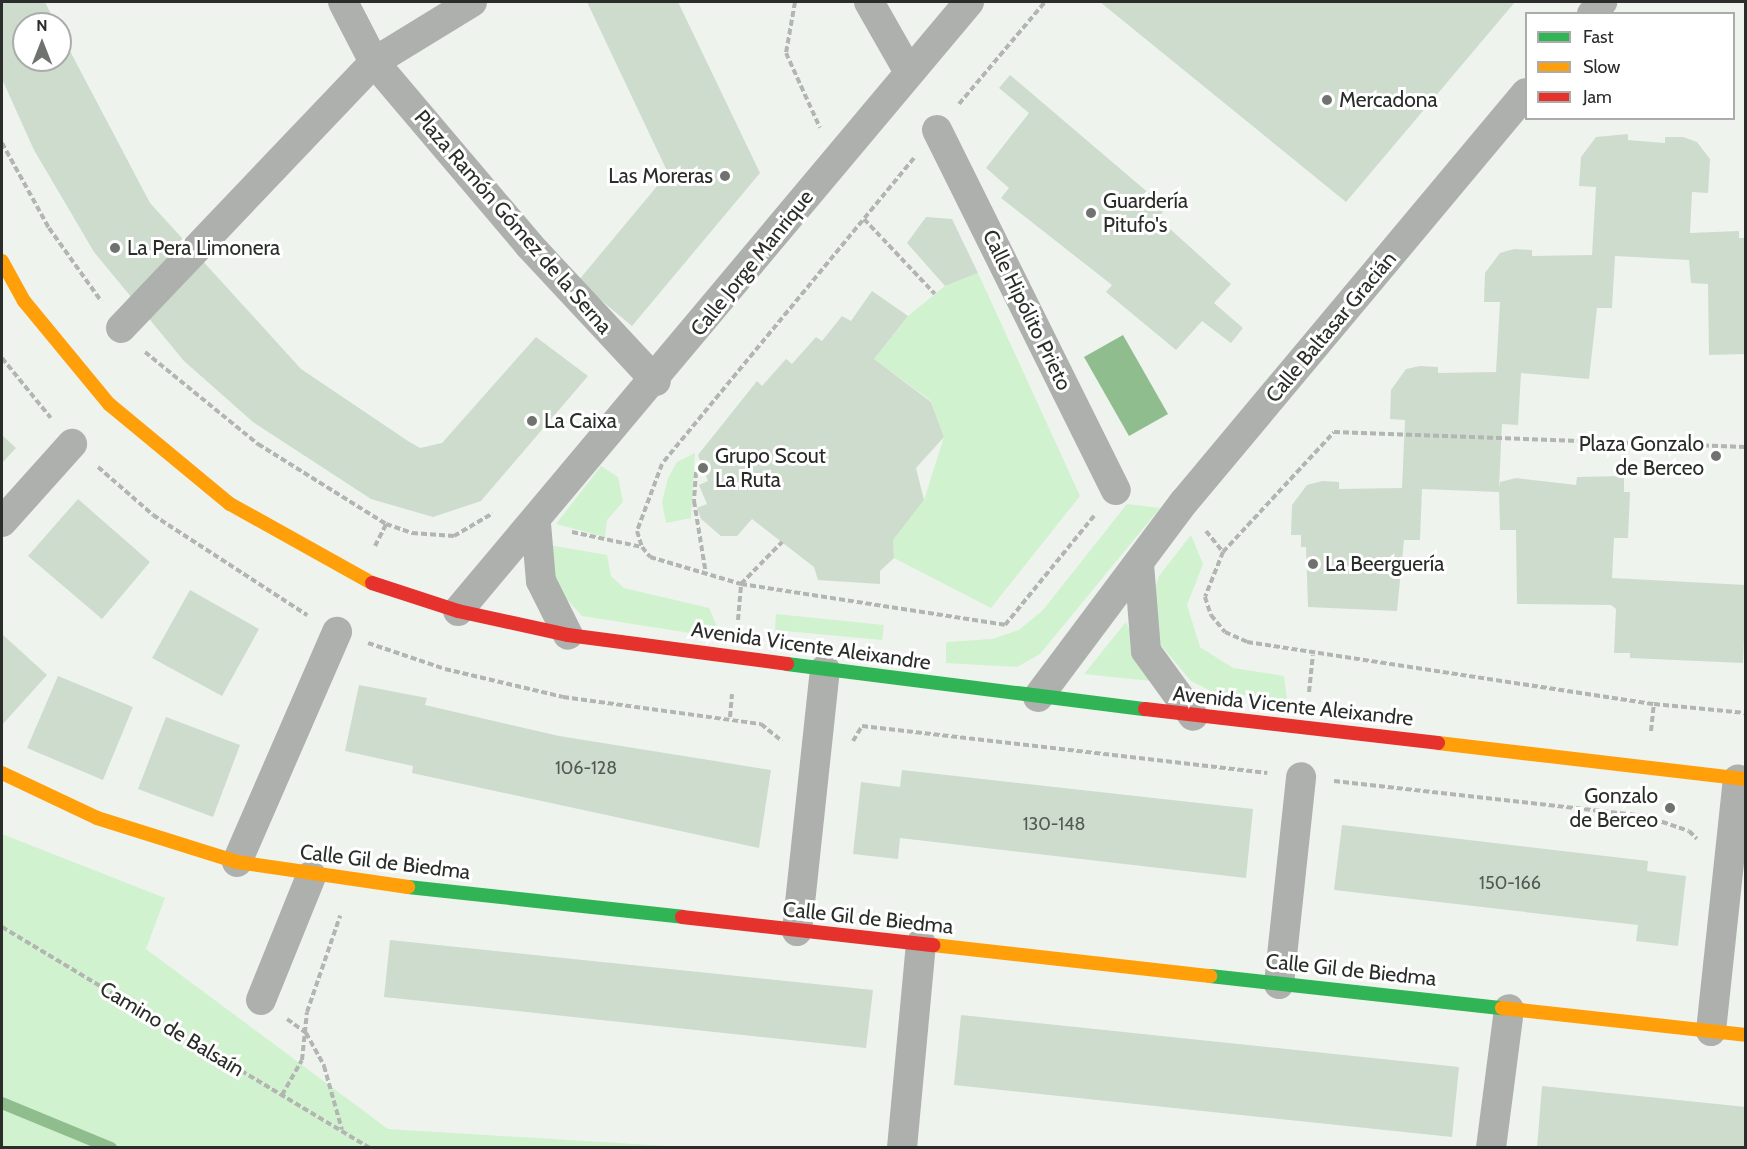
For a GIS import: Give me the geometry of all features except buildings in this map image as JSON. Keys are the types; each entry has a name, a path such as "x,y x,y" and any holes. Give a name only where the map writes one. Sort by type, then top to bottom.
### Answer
{"street":[{"name":"Plaza Ramón Gómez de la Serna","path":"343,2 374,62 529,245 656,381"},
{"path":"121,328 374,62 472,2"},
{"path":"869,2 909,72"},
{"name":"Calle Jorge Manrique","path":"458,611 536,524 656,381 969,2"},
{"name":"Calle Baltasar Gracián","path":"1038,697 1184,502 1525,95"},
{"name":"Calle Hipólito Prieto","path":"937,130 1116,490"},
{"name":"Avenida Vicente Aleixandre","path":"2,261 24,301 109,404 230,504 360,579 458,611 568,635 1038,697 1742,779"},
{"path":"2,522 72,444"},
{"path":"536,524 541,581 568,635"},
{"path":"1139,564 1146,651 1193,716"},
{"path":"237,862 337,632"},
{"path":"797,931 825,669"},
{"name":"Calle Gil de Biedma","path":"2,773 97,818 237,862 311,876 1746,1035"},
{"path":"1279,984 1300,777"},
{"path":"1711,1031 1742,779"},
{"path":"261,1000 311,876"},
{"path":"902,1148 921,944"},
{"path":"1491,1148 1509,1009"}],"path":[{"path":"795,2 786,53 825,139"},
{"path":"1045,2 662,464 637,531 642,547 650,557 741,584 1005,625 1116,490"},
{"path":"2,143 49,228 121,328 168,374 258,444 386,524 412,533 454,536 501,508"},
{"path":"864,219 935,294"},
{"path":"2,358 72,444 153,515 337,632"},
{"path":"1746,447 1334,432 1223,552 1205,597 1211,615 1226,632 1248,642 1653,704 1746,713"},
{"path":"703,468 696,472 694,501 706,574"},
{"path":"1184,502 1223,552"},
{"path":"360,579 386,524"},
{"path":"741,584 782,542"},
{"path":"1300,777 1645,816 1689,831 1713,862 1731,862"},
{"path":"282,1095 302,1060 307,1012 333,932 346,910"},
{"name":"Camino de Balsaín","path":"2,927 370,1148"},
{"path":"261,1000 306,1033 324,1066 343,1130"}],"shaded area":[{"path":"978,273 1080,496 991,608 894,558 893,540 924,500 944,437 931,401 874,359 908,316 945,286"},
{"path":"1123,335 1168,414 1129,436 1084,357"},
{"path":"695,453 691,518 666,523 662,502 668,478 677,462"},
{"path":"601,466 618,477 623,502 607,520 605,537 556,524"},
{"path":"1127,504 1160,508 1040,654 1017,667 946,663 946,642 992,639 1019,630 1043,610"},
{"path":"1191,535 1203,564 1187,605 1200,647 1233,668 1284,676 1287,700 1211,691 1191,681 1160,644 1151,602 1159,576"},
{"path":"549,545 607,555 611,576 624,588 709,608 722,638 582,616 554,585"},
{"path":"776,614 884,625 882,640 775,630"},
{"path":"1126,622 1151,681 1084,674"},
{"path":"2,834 165,898 146,949 388,1129 682,1147 2,1147"}],"waterway":[{"path":"2,1103 111,1148"}],"traffic: fast":[{"path":"787,664 1145,709"},
{"path":"408,887 682,917"},
{"path":"1210,976 1502,1008"}],"traffic: slow":[{"path":"2,261 24,301 109,404 230,504 372,583"},
{"path":"1438,743 1746,779"},
{"path":"2,773 97,818 237,862 408,887"},
{"path":"933,945 1210,976"},
{"path":"1502,1008 1746,1035"}],"traffic: jam":[{"path":"372,583 458,611 568,635 787,664"},
{"path":"1145,709 1438,743"},
{"path":"682,917 933,945"}],"place":[{"name":"Mercadona","path":"1327,100"},
{"name":"Las Moreras","path":"725,176"},
{"name":"Guardería Pitufo's","path":"1091,213"},
{"name":"La Pera Limonera","path":"115,248"},
{"name":"La Caixa","path":"532,421"},
{"name":"Plaza Gonzalo de Berceo","path":"1716,456"},
{"name":"Grupo Scout La Ruta","path":"703,468"},
{"name":"La Beerguería","path":"1313,564"},
{"name":"Gonzalo de Berceo","path":"1670,808"}]}
